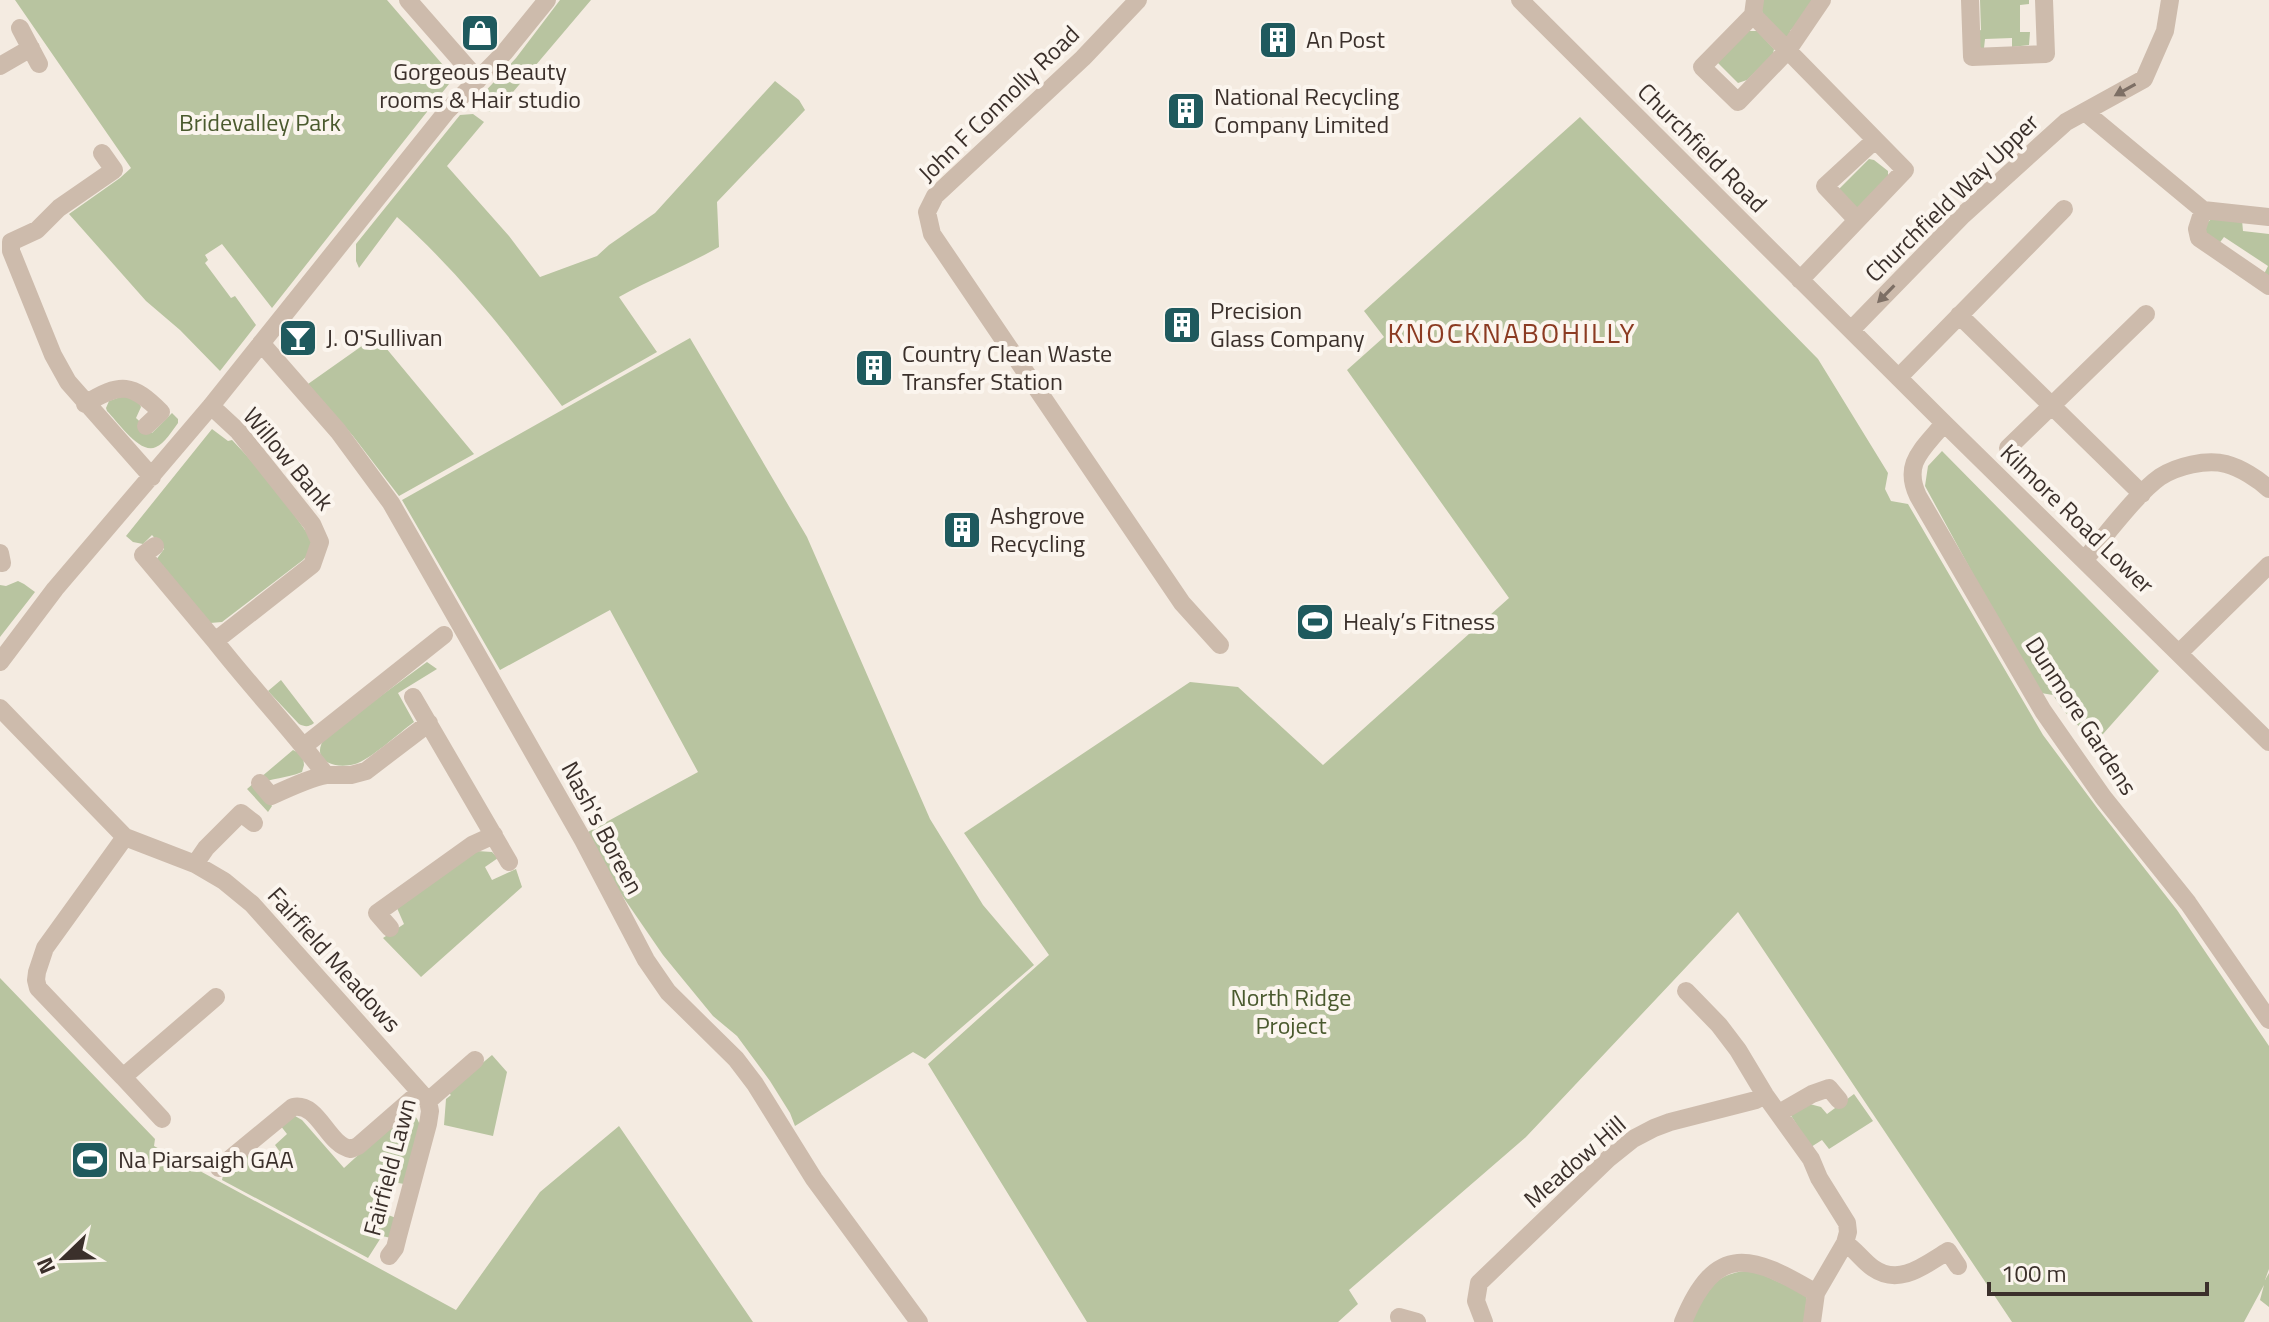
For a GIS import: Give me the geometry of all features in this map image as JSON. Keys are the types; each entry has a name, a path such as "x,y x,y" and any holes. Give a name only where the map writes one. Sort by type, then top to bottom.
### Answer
{"street":[{"path":"408,0 478,80"},
{"path":"0,662 55,589 211,406 447,111 547,0"},
{"name":"John F Connolly Road","path":"1138,0 1083,58 935,196 927,212 932,234 1032,383 1182,603 1220,645"},
{"name":"Churchfield Road","path":"1520,0 1851,330"},
{"path":"1800,280 1905,170 1788,50 1754,7 1702,67 1738,102 1788,50 1822,0"},
{"path":"1970,0 1972,57 2046,54 2044,0"},
{"name":"Churchfield Way Upper","path":"1851,330 1963,215 2066,122 2144,79 2165,31 2170,0"},
{"path":"0,66 35,56 20,28"},
{"path":"2085,112 2203,210 2269,217"},
{"path":"1857,220 1825,186 1875,140"},
{"path":"102,153 114,170 59,208 37,230 16,239 10,246 53,355 68,382 152,477"},
{"path":"1899,377 2064,209"},
{"path":"2203,210 2197,229 2199,238 2269,286"},
{"path":"2008,448 2146,314"},
{"path":"1959,315 2142,494"},
{"name":"Kilmore Road Lower","path":"1851,330 2269,742"},
{"name":"Nash's Boreen","path":"261,343 338,431 391,503 583,840 646,960 668,992 736,1059 814,1179 919,1322"},
{"path":"85,404 101,394 122,388 134,390 161,412 146,426"},
{"name":"Willow Bank","path":"211,406 238,431 263,462 312,524 320,542 312,565 215,641"},
{"name":"Dunmore Gardens","path":"1944,423 1911,470 1918,496 2043,711 2103,797 2188,903 2269,1020"},
{"path":"2084,560 2142,494 2161,477 2182,467 2226,464 2269,489"},
{"path":"155,546 143,555 326,775"},
{"path":"2179,653 2269,565"},
{"path":"304,746 444,635"},
{"path":"413,697 509,862"},
{"name":"Fairfield Meadows","path":"0,708 125,837 195,864 224,881 252,904 424,1096"},
{"path":"260,783 271,796 317,777 366,771 429,723"},
{"path":"195,864 206,848 241,813 254,823"},
{"path":"390,928 377,913 472,845 494,835"},
{"path":"125,837 45,948 36,980 41,991 162,1119"},
{"path":"1686,991 1734,1044 1765,1095 1811,1159 1819,1178 1843,1215 1848,1232 1845,1243 1816,1293 1812,1322"},
{"path":"123,1077 176,1021 216,997"},
{"name":"Fairfield Lawn","path":"219,1168 263,1142 293,1107 299,1106 308,1109 340,1146 351,1149 475,1060"},
{"path":"1779,1113 1829,1088 1839,1100"},
{"name":"Meadow Hill","path":"1484,1322 1476,1301 1479,1283 1608,1159 1633,1139 1664,1124 1765,1095"},
{"name":"Fairfield Lawn","path":"389,1256 395,1248 428,1124 430,1111 424,1096"},
{"path":"1845,1243 1875,1270 1883,1273 1905,1276 1948,1251 1958,1266"},
{"path":"1683,1322 1701,1284 1732,1263 1763,1265 1816,1293"}],"green space":[{"name":"Bridevalley Park","path":"15,0 387,0 443,65 449,84 272,308 222,244 205,255 208,260 205,263 256,325 220,371 146,301 69,214 131,168"},
{"path":"560,0 591,0 513,92 489,112 481,96 516,58"},
{"path":"1761,0 1819,0 1790,31 1791,36 1785,37 1765,17"},
{"path":"1980,0 2029,0 2029,4 2020,5 2020,32 2030,32 2029,45 2012,47 2012,38 1985,39 1984,48 1977,48 1974,32 1981,30"},
{"path":"1749,31 1757,31 1774,49 1773,54 1747,80 1738,83 1717,62"},
{"path":"775,81 799,100 805,110 717,202 719,247 619,297 657,352 562,406 463,283 397,217 359,268 356,244 460,115 473,114 484,122 447,166 509,236 540,277 597,256 655,213"},
{"name":"North Ridge Project","path":"1580,117 1818,359 1888,473 1885,489 1891,501 1908,504 2043,735 2177,910 2269,1046 2269,1269 2265,1280 2269,1273 2269,1307 2260,1300 2264,1285 2244,1322 2012,1322 1738,912 1526,1137 1349,1290 1358,1304 1338,1322 1087,1322 928,1064 1049,955 964,833 1190,682 1238,687 1323,765 1509,598 1347,370 1384,337 1364,311"},
{"path":"1869,159 1888,171 1888,177 1858,209 1838,190"},
{"path":"2211,219 2242,220 2243,231 2269,234 2269,280 2263,276 2268,266 2224,237 2218,245 2206,237 2205,225"},
{"path":"376,336 474,454 399,496 308,384"},
{"path":"690,338 807,537 930,819 983,905 1034,965 925,1059 913,1052 795,1126 770,1081 737,1036 713,1016 663,955 619,891 588,832 698,772 610,610 500,670 402,500"},
{"path":"126,395 139,402 141,407 136,418 152,433 172,413 178,419 168,436 156,447 150,448 136,442 107,411 109,401"},
{"path":"212,429 228,441 232,440 243,452 312,540 311,551 303,560 222,622 210,623 156,560 164,549 152,535 143,544 133,542 126,536"},
{"path":"1942,451 2159,671 2095,743 2053,695 2041,693 1925,486 1928,466"},
{"path":"18,581 35,592 0,637 0,585"},
{"path":"427,662 437,669 398,693 414,722 376,752 355,764 339,766 322,757 321,744 326,736"},
{"path":"281,680 314,723 307,726 299,724 268,691"},
{"path":"293,750 303,755 302,772 258,785 272,806 268,812 247,789"},
{"path":"477,851 492,852 498,858 485,867 492,880 516,869 522,887 421,977 383,938 404,924 397,908"},
{"name":"Na Piarsaigh GAA","path":"0,978 155,1139 154,1146 456,1310 540,1192 619,1126 753,1322 0,1322"},
{"path":"492,1055 507,1072 493,1136 444,1125 446,1099 451,1095 448,1092"},
{"path":"1854,1094 1873,1121 1829,1149 1822,1140 1811,1147 1790,1114 1806,1103 1821,1107 1827,1114"},
{"path":"408,1113 416,1117 420,1126 404,1184 393,1182 383,1213 396,1218 391,1238 382,1236 368,1258 222,1180 223,1175 250,1150 267,1166 280,1152 275,1145 287,1134 280,1125 295,1116 344,1168"},
{"path":"1746,1271 1759,1273 1807,1295 1804,1322 1691,1322 1699,1303 1711,1287 1726,1276"}],"place":[{"name":"Gorgeous Beauty rooms & Hair studio","path":"480,33"},
{"name":"An Post","path":"1278,40"},
{"name":"National Recycling Company Limited","path":"1186,111"},
{"name":"Precision Glass Company","path":"1182,325"},
{"name":"J. O'Sullivan","path":"298,338"},
{"name":"Country Clean Waste Transfer Station","path":"874,368"},
{"name":"Ashgrove Recycling","path":"962,530"},
{"name":"Healy’s Fitness","path":"1315,622"},
{"name":"Na Piarsaigh GAA","path":"90,1160"}],"district":[{"name":"KNOCKNABOHILLY","path":"1512,333"}]}
